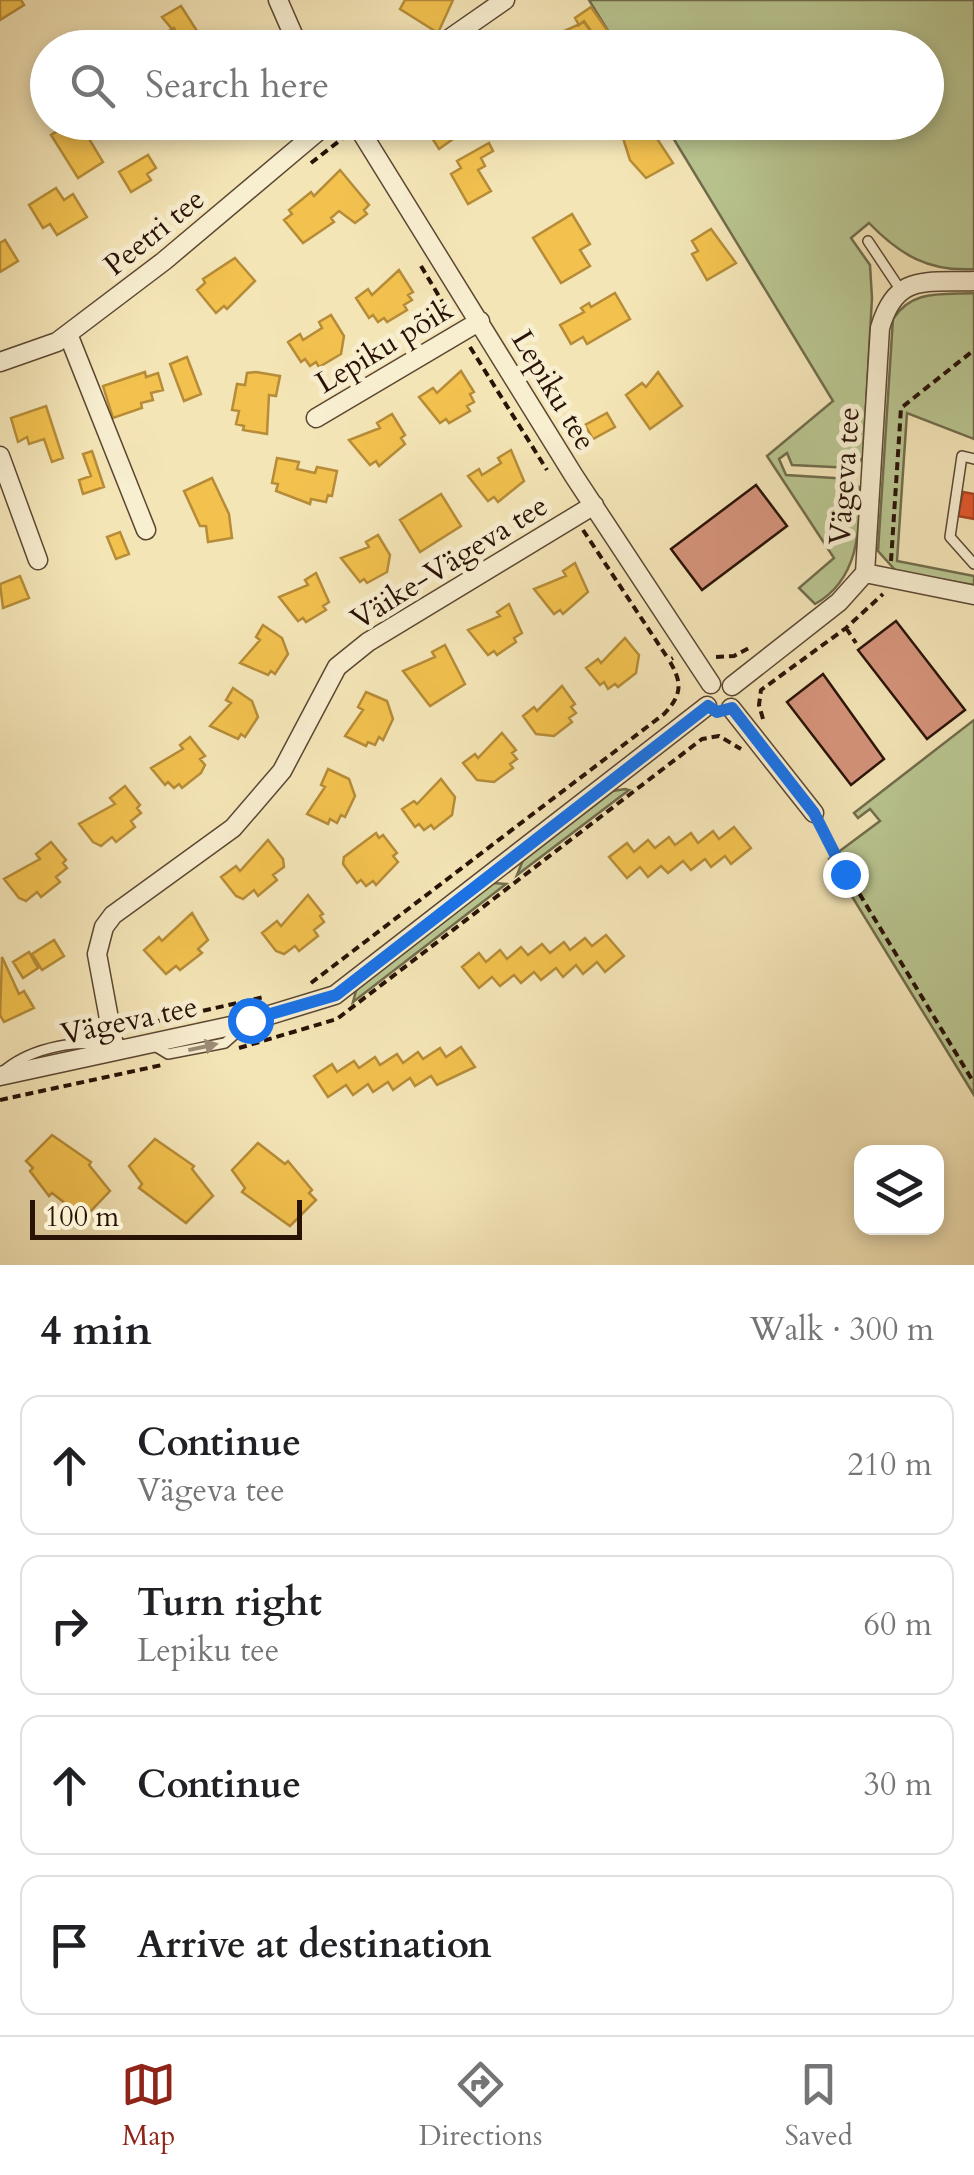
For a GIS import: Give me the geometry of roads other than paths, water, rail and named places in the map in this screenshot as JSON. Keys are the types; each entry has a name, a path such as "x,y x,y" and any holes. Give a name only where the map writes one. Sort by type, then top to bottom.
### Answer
{"street":[{"path":"278,0 291,30"},
{"path":"462,30 505,0"},
{"name":"Peetri tee","path":"0,362 68,334 164,261 308,140"},
{"name":"Lepiku tee","path":"356,140 480,321 594,505 677,655 711,684"},
{"path":"900,288 918,283 974,281"},
{"name":"Vägeva tee","path":"732,686 839,602 865,574 880,328 888,300 900,288"},
{"name":"Lepiku põik","path":"316,418 480,321"},
{"path":"68,334 146,530"},
{"path":"0,456 38,560"},
{"name":"Väike-Vägeva tee","path":"115,1051 97,954 100,938 113,915 233,828 282,771 336,667 368,642 594,505"},
{"path":"865,574 974,595"},
{"path":"720,681 732,686 736,699 732,708 717,712 708,706 704,694 711,684 720,681"},
{"name":"Vägeva tee","path":"0,1075 250,1020 336,995 708,706"},
{"path":"732,708 814,813"}],"lane":[{"path":"868,241 900,288"},
{"path":"974,459 962,456 950,537 974,564"}]}
